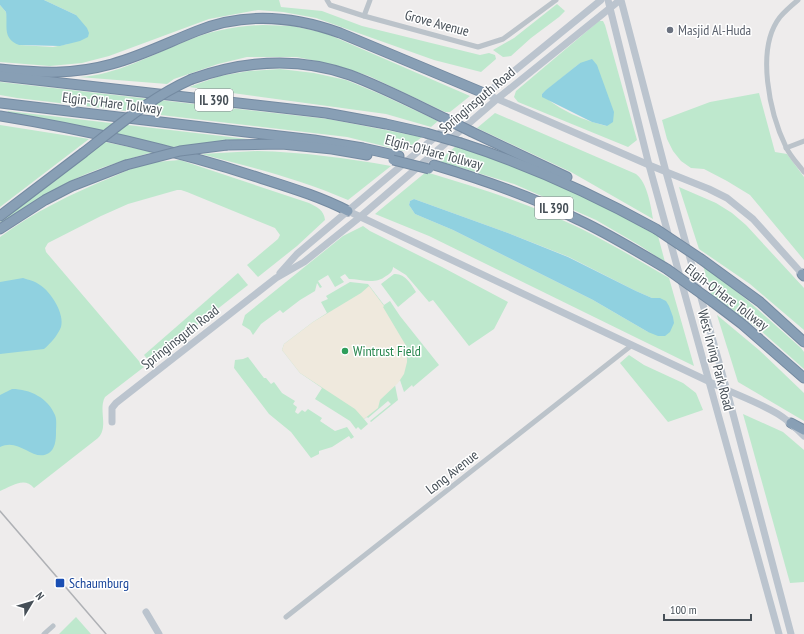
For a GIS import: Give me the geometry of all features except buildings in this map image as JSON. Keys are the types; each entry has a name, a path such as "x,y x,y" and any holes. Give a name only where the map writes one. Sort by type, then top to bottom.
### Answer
{"highway":[{"path":"0,69 53,73 91,69 129,58 211,26 240,20 277,18 322,26 340,32 486,94"},
{"path":"0,216 151,101 176,86 217,71 241,65 275,62 327,68 377,86 581,184 598,197"},
{"name":"Elgin-O'Hare Tollway","path":"0,76 326,113 386,124 461,142 528,167 598,197 656,229 701,258 760,302 804,342"},
{"name":"Elgin-O'Hare Tollway","path":"0,103 314,140 357,147 432,167 466,174 513,191 573,217 667,269 753,333 804,378"},
{"path":"0,116 97,134 197,158 326,200 348,211"},
{"path":"0,229 44,200 72,186 126,165 180,151 227,145 263,144 332,149 396,158"},
{"path":"791,423 804,430"}],"main road":[{"name":"Springinsguth Road","path":"276,278 297,254 486,94 601,0"},
{"name":"West Irving Park Road","path":"608,0 649,165 779,634"},
{"name":"Springinsguth Road","path":"112,422 112,408 116,403 276,278 304,262 360,217 497,99 621,0"},
{"name":"West Irving Park Road","path":"621,0 791,634"},
{"path":"486,94 649,165 709,188 727,198 753,219 804,276"},
{"path":"348,211 507,284 727,391 756,403 778,414 791,423 804,436"},
{"path":"146,612 159,634"}],"street":[{"name":"Grove Avenue","path":"327,0 330,5 364,16 478,47 503,39 556,0"},
{"path":"364,16 370,0"},
{"path":"798,0 780,17 769,38 766,70 772,107 786,148 804,172"},
{"path":"786,148 804,141"},
{"name":"Long Avenue","path":"286,617 632,345"},
{"path":"44,634 53,626"}],"green space":[{"path":"44,0 279,0 281,7 322,11 362,26 480,55 489,53 495,55 496,59 481,72 434,60 316,18 283,12 258,10 209,19 109,56 82,63 50,66 0,62 0,5 6,12 19,45 53,47 68,44 76,15"},
{"path":"557,4 565,11 511,56 503,57 493,50 514,38"},
{"path":"599,21 603,21 637,140 628,147 518,102 514,97 516,91","holes":["580,63 607,126 572,114 548,100 542,94"]},
{"path":"263,25 292,26 325,33 470,96 450,112 445,112 369,76 335,65 297,57 247,57 218,64 174,79 167,84 79,77 120,68 205,34 233,28"},
{"path":"280,69 314,73 346,80 438,121 431,127 386,114 189,87 220,76 249,71"},
{"path":"0,82 328,119 422,137 404,151 347,137 17,98 0,95"},
{"path":"759,93 775,152 787,154 804,177 804,260 750,195 704,169 691,168 681,161 673,151 667,139 662,120 710,102"},
{"path":"8,111 247,139 173,147 80,126 7,113"},
{"path":"495,113 636,174 646,188 653,219 571,172 477,128"},
{"path":"0,125 89,139 0,207"},
{"path":"105,142 153,152 111,165 64,184 21,209 1,223 0,220"},
{"path":"456,146 516,167 565,187 658,236 665,262 596,220 514,184 439,161"},
{"path":"257,151 324,156 391,166 348,200 294,180 201,154"},
{"path":"180,160 309,203 322,211 325,220 297,246 258,277 247,265 278,239 280,235 275,228 181,190 128,204 48,243 45,248 46,252 144,367 105,397 102,407 103,429 98,438 34,488 26,483 22,483 0,491 0,237 26,219 81,190 138,166 150,163"},
{"path":"426,172 538,209 583,230 669,278 694,366 429,236 375,214","holes":["414,199 569,257 652,298 660,298 648,332 593,300 453,230 415,214 409,205 410,201"]},
{"path":"679,187 716,203 732,213 746,225 804,288 804,330 750,284 699,249"},
{"path":"363,226 508,302 494,329 469,346 433,300 429,302 406,275 393,267 390,273 382,279 373,281 349,279 345,274 340,277 344,282 335,287 328,275 318,281 322,287 320,288 317,283 315,291 283,313 280,310 261,324 253,335 250,330 242,325 245,315 343,236"},
{"path":"703,265 746,299 801,348 804,352 804,369 760,330 711,294"},
{"path":"238,273 248,285 150,362 144,355"},
{"path":"394,274 404,277 416,292 398,307 381,284"},
{"name":"Wintrust Field","path":"350,282 368,284 384,305 390,301 439,365 413,387 412,385 404,392 400,380 395,385 398,400 371,422 370,421 391,404 388,401 368,418 367,417 364,419 368,424 361,430 358,427 356,429 350,421 315,399 322,388 300,373 282,350 284,344 327,313 321,302 328,299 326,296"},
{"path":"717,315 759,350 804,393 804,421 738,382"},
{"path":"629,355 644,365 683,383 696,393 703,410 668,422 620,363"},
{"path":"248,357 264,378 266,378 271,384 274,382 282,393 295,401 293,404 297,407 295,412 298,414 302,410 305,412 308,409 322,418 320,421 335,431 347,427 354,437 351,439 349,436 332,447 319,451 319,454 311,458 291,432 269,414 234,368 235,360"},
{"path":"743,414 783,432 804,450 804,582 790,583"},
{"path":"76,617 91,634 59,634"}],"sand":[{"name":"Wintrust Field","path":"369,286 384,306 383,307 405,344 407,350 407,362 404,374 398,383 380,400 378,408 364,419 355,409 300,373 282,350 284,344 313,322 361,293"}],"water":[{"path":"0,0 44,0 76,15 87,28 89,33 88,37 80,41 60,46 19,45 10,39 8,35 6,12 0,5"},
{"path":"592,59 597,65 614,112 613,122 607,126 592,122 542,97 542,94 546,90 580,63"},
{"path":"414,199 508,233 568,257 636,291 652,298 660,298 666,301 674,323 670,332 665,336 658,336 648,332 593,300 453,230 415,214 409,205 410,201"},
{"path":"23,278 44,288 53,298 61,316 61,327 54,339 44,349 0,354 0,282"},
{"path":"12,389 19,389 38,396 43,399 52,409 56,419 56,436 54,447 49,453 37,455 14,445 0,447 0,395"}],"railway":[{"path":"0,511 106,634"}],"place":[{"name":"Masjid Al-Huda","path":"670,30"},
{"name":"Wintrust Field","path":"345,351"},
{"name":"Schaumburg","path":"60,583"}]}
